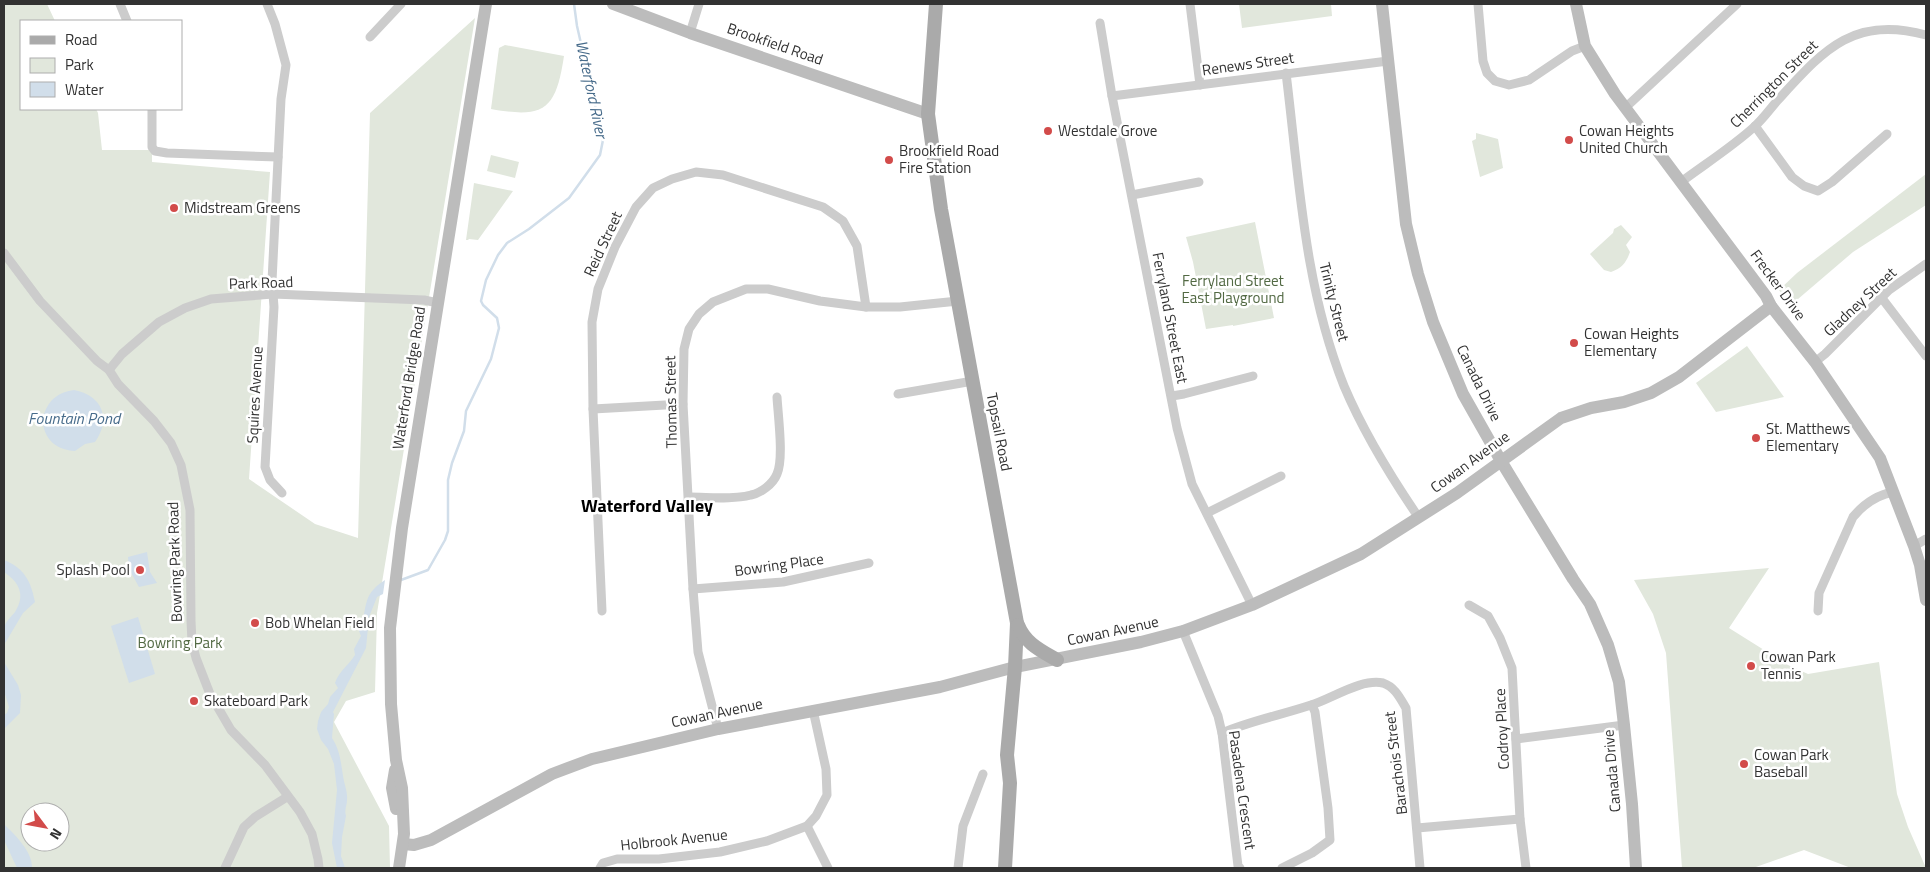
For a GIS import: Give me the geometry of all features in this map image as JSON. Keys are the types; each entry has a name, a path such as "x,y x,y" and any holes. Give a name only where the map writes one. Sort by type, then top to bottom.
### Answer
{"main road":[{"name":"Topsail Road","path":"936,4 928,114 958,301 1017,623 1007,755 1010,783 1004,868"},
{"path":"1017,623 1026,639 1034,647 1057,660"}],"street":[{"path":"120,4 127,20"},
{"name":"Squires Avenue","path":"267,4 275,24 286,65 281,99 265,467 270,480 282,493"},
{"path":"370,38 400,4"},
{"name":"Waterford Bridge Road","path":"398,868 403,844 392,788 396,760 391,691 390,628 402,528 486,4"},
{"path":"483,26 494,4"},
{"name":"Brookfield Road","path":"613,4 690,33 928,114"},
{"path":"690,33 699,4"},
{"path":"1190,4 1200,85"},
{"name":"Canada Drive","path":"1382,4 1406,224 1418,274 1433,322 1454,376 1501,461 1590,604 1608,645 1619,682 1632,804 1636,868"},
{"path":"1478,4 1483,61 1487,73 1496,81 1509,85 1530,80 1572,51 1585,46"},
{"name":"Frecker Drive","path":"1576,4 1585,46 1626,108 1814,362 1880,458 1914,546 1920,565 1926,600"},
{"path":"1626,108 1737,4"},
{"name":"Ferryland Street East","path":"1100,24 1112,96 1177,428 1192,484 1252,605"},
{"name":"Cherrington Street","path":"1681,182 1755,126 1812,62 1834,44 1858,34 1882,29 1908,30 1926,35"},
{"name":"Renews Street","path":"1112,96 1388,61"},
{"name":"Trinity Street","path":"1286,73 1301,212 1321,316 1344,386 1377,452 1419,518"},
{"path":"152,110 152,147 155,151 278,157"},
{"path":"1755,126 1792,177 1804,186 1818,191 1832,182 1887,134"},
{"name":"Reid Street","path":"602,611 593,409 592,322 598,289 615,248 636,207 653,188 672,178 696,172 723,175 823,207 843,221 857,246 866,307"},
{"path":"1132,195 1199,182"},
{"name":"Bowring Park Road","path":"4,253 40,301 97,361 109,370 118,384 154,421 171,443 181,465 190,510 191,621 196,658 203,678 224,720 264,766 285,794"},
{"name":"Gladney Street","path":"1814,362 1825,354 1881,297 1926,264"},
{"name":"Thomas Street","path":"718,729 698,652 693,589 683,404 684,349 690,329 699,314 713,302 746,289 768,289 820,301 866,307 900,307 958,301"},
{"name":"Park Road","path":"109,370 122,354 159,322 185,308 211,299 274,294 424,300 438,303"},
{"path":"1881,297 1926,356"},
{"name":"Cowan Avenue","path":"403,844 414,845 431,840 552,774 592,759 718,729 940,687 1015,667 1057,660 1183,631 1252,605 1361,554 1419,518 1561,418 1591,408 1624,402 1651,393 1678,377 1771,306"},
{"path":"1172,396 1253,376"},
{"path":"898,394 973,381"},
{"path":"689,497 752,495 766,488 777,474 780,458 777,397"},
{"path":"593,409 683,404"},
{"path":"1207,513 1281,476"},
{"path":"1818,611 1819,592 1853,517 1861,507 1885,494 1893,492"},
{"path":"1914,546 1926,538"},
{"name":"Bowring Place","path":"693,589 783,582 869,563"},
{"name":"Codroy Place","path":"1469,605 1488,616 1500,638 1512,668 1520,819 1526,868"},
{"name":"Pasadena Crescent","path":"1183,631 1218,716 1222,733 1238,866 1240,868"},
{"name":"Barachois Street","path":"1222,733 1312,705 1355,687 1373,682 1384,684 1396,690 1406,708 1420,868"},
{"path":"1282,868 1330,840 1328,808 1315,712 1312,705"},
{"path":"813,710 826,769 827,795 816,816 807,826 828,868"},
{"path":"1516,739 1624,724"},
{"path":"958,868 963,826 983,774"},
{"path":"225,868 244,827 285,794 300,812 312,834 319,868"},
{"path":"1417,828 1520,819"},
{"name":"Holbrook Avenue","path":"600,868 603,863 617,859 659,859 720,852 767,840 807,826"}],"green space":[{"name":"Bowring Park","path":"4,4 47,4 55,20 20,20 20,110 96,110 102,150 152,150 152,162 270,172 249,479 315,524 358,538 370,113 475,18 377,613 375,692 346,701 334,722 389,826 390,868 4,868"},
{"path":"1239,4 1331,4 1332,16 1242,28"},
{"path":"505,45 564,56 557,88 552,99 545,106 536,111 524,112 491,109 499,48"},
{"path":"1476,133 1498,139 1503,168 1480,177 1472,141 1476,139"},
{"path":"491,155 519,162 515,178 487,171"},
{"path":"1926,174 1926,205 1853,252 1791,305 1779,290 1797,273"},
{"path":"474,183 513,191 478,240 466,240"},
{"name":"Ferryland Street East Playground","path":"1255,222 1274,318 1206,329 1193,262 1186,237"},
{"path":"1621,225 1632,237 1626,245 1630,252 1621,267 1611,272 1604,270 1590,254 1613,233 1614,229"},
{"path":"1747,346 1784,397 1716,412 1696,383"},
{"path":"1769,568 1729,628 1788,665 1808,674 1879,662 1897,794 1908,827 1926,868 1851,868 1804,850 1753,868 1682,868 1666,653 1653,614 1634,580"}],"water":[{"name":"Fountain Pond","path":"74,390 91,397 101,409 103,417 103,425 95,442 85,444 75,451 63,449 53,443 46,435 43,423 45,419 44,414 52,400 64,392"},
{"name":"Splash Pool","path":"147,552 150,572 157,583 139,587 129,569 128,557"},
{"path":"4,560 17,567 26,576 35,602 23,613 4,645 4,627 18,606 20,595 14,580 4,572"},
{"path":"385,580 383,594 377,597 369,617 366,648 333,712 332,738 340,757 347,797 341,856 345,868 337,868 332,843 337,790 334,764 328,749 321,740 317,729 318,721 330,697 338,688 335,683 337,679 355,655 354,649 361,636 359,631 368,597"},
{"path":"138,617 155,674 129,683 111,626"},
{"path":"4,662 18,685 21,695 20,713 4,729 4,715 9,707 4,691"},
{"path":"4,824 20,842 20,852 27,852 30,856 32,868 17,868 4,840"}],"waterway":[{"name":"Waterford River","path":"401,580 428,570 448,531 448,480 452,463 464,431 466,411 491,359 499,328 497,318 481,301 486,280 498,255 507,243 529,229 569,198 600,155 603,140 577,26 574,4"}],"place":[{"name":"Westdale Grove","path":"1048,131"},
{"name":"Cowan Heights United Church","path":"1569,140"},
{"name":"Brookfield Road Fire Station","path":"889,160"},
{"name":"Midstream Greens","path":"174,208"},
{"name":"Cowan Heights Elementary","path":"1574,343"},
{"name":"St. Matthews Elementary","path":"1756,438"},
{"name":"Splash Pool","path":"140,570"},
{"name":"Bob Whelan Field","path":"255,623"},
{"name":"Cowan Park Tennis","path":"1751,666"},
{"name":"Skateboard Park","path":"194,701"},
{"name":"Cowan Park Baseball","path":"1744,764"}],"district":[{"name":"Waterford Valley","path":"647,506"}]}
